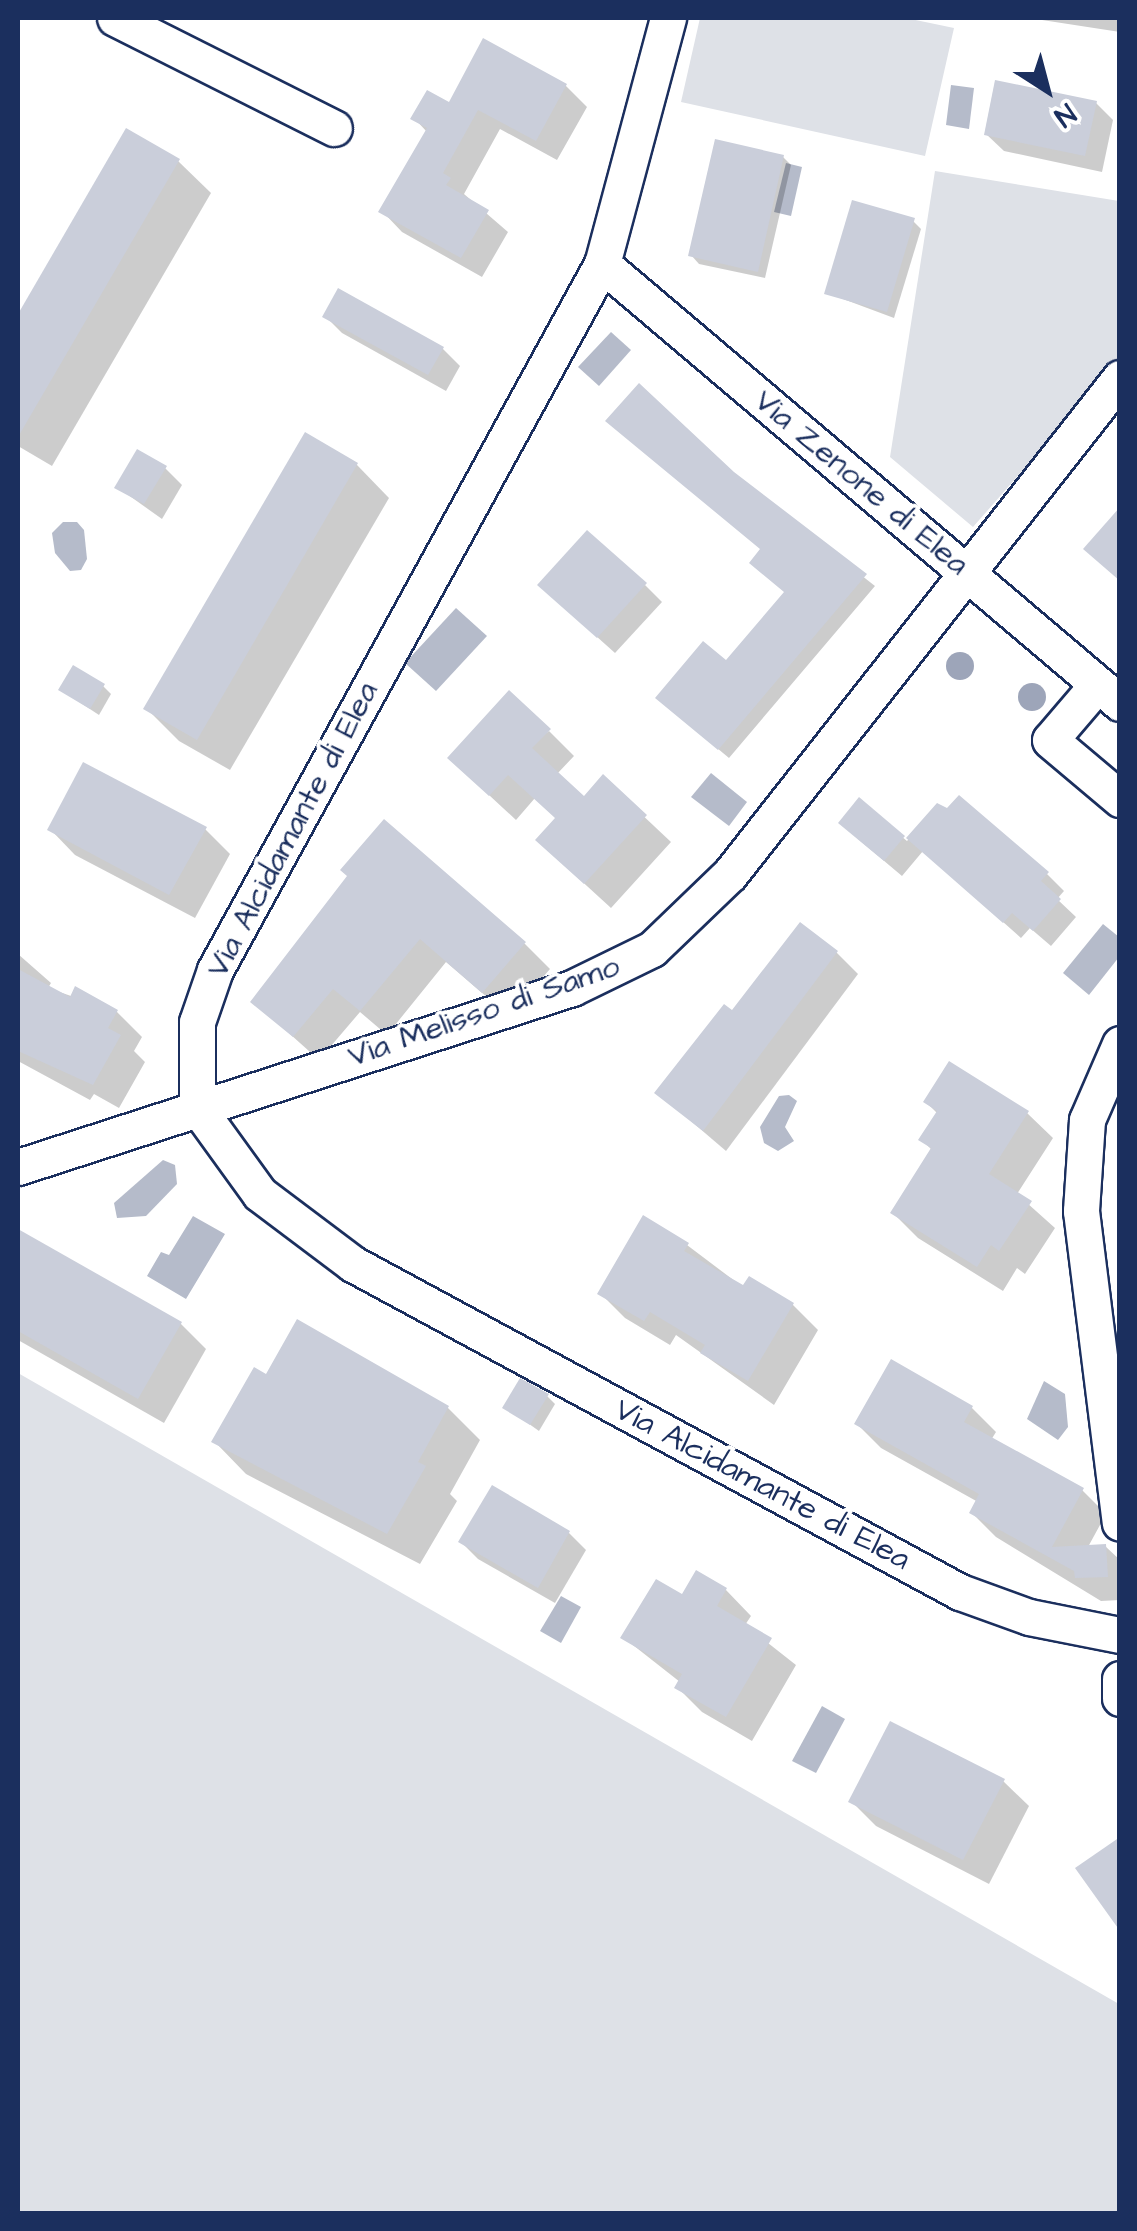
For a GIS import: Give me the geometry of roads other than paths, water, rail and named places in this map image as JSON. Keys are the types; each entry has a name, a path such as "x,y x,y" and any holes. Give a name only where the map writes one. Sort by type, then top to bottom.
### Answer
{"street":[{"path":"115,18 334,128"},
{"name":"Via Alcidamante di Elea","path":"668,18 602,264 215,970 197,1022 197,1107 260,1194 352,1264 960,1592 1029,1617 1120,1636"},
{"name":"Via Zenone di Elea","path":"602,264 1108,694"},
{"name":"Via Melisso di Samo","path":"18,1167 572,988 652,949 730,874 964,571 1120,378"},
{"path":"1108,694 1050,740 1120,799"},
{"path":"1120,1044 1092,1102 1081,1210 1120,1523"},
{"path":"1120,1678 1120,1698"}],"water":[{"path":"951,85 974,88 969,129 946,125"},
{"path":"786,163 802,167 791,216 774,212"},
{"path":"611,332 631,350 599,386 578,367"},
{"path":"63,522 77,522 84,530 87,559 81,570 70,571 55,553 52,533"},
{"path":"456,608 487,636 436,691 405,663"},
{"path":"711,773 747,802 729,826 691,797"},
{"path":"1103,924 1119,937 1119,957 1089,995 1063,973"},
{"path":"789,1095 797,1101 785,1127 794,1141 778,1151 764,1143 760,1127 779,1096"},
{"path":"163,1160 175,1165 177,1184 146,1216 117,1218 114,1203"},
{"path":"193,1216 225,1234 186,1299 147,1276 161,1252 169,1255"},
{"path":"1044,1381 1065,1394 1068,1427 1058,1440 1027,1419"},
{"path":"561,1596 581,1607 561,1643 540,1631"},
{"path":"822,1706 845,1719 816,1773 792,1761"}]}
